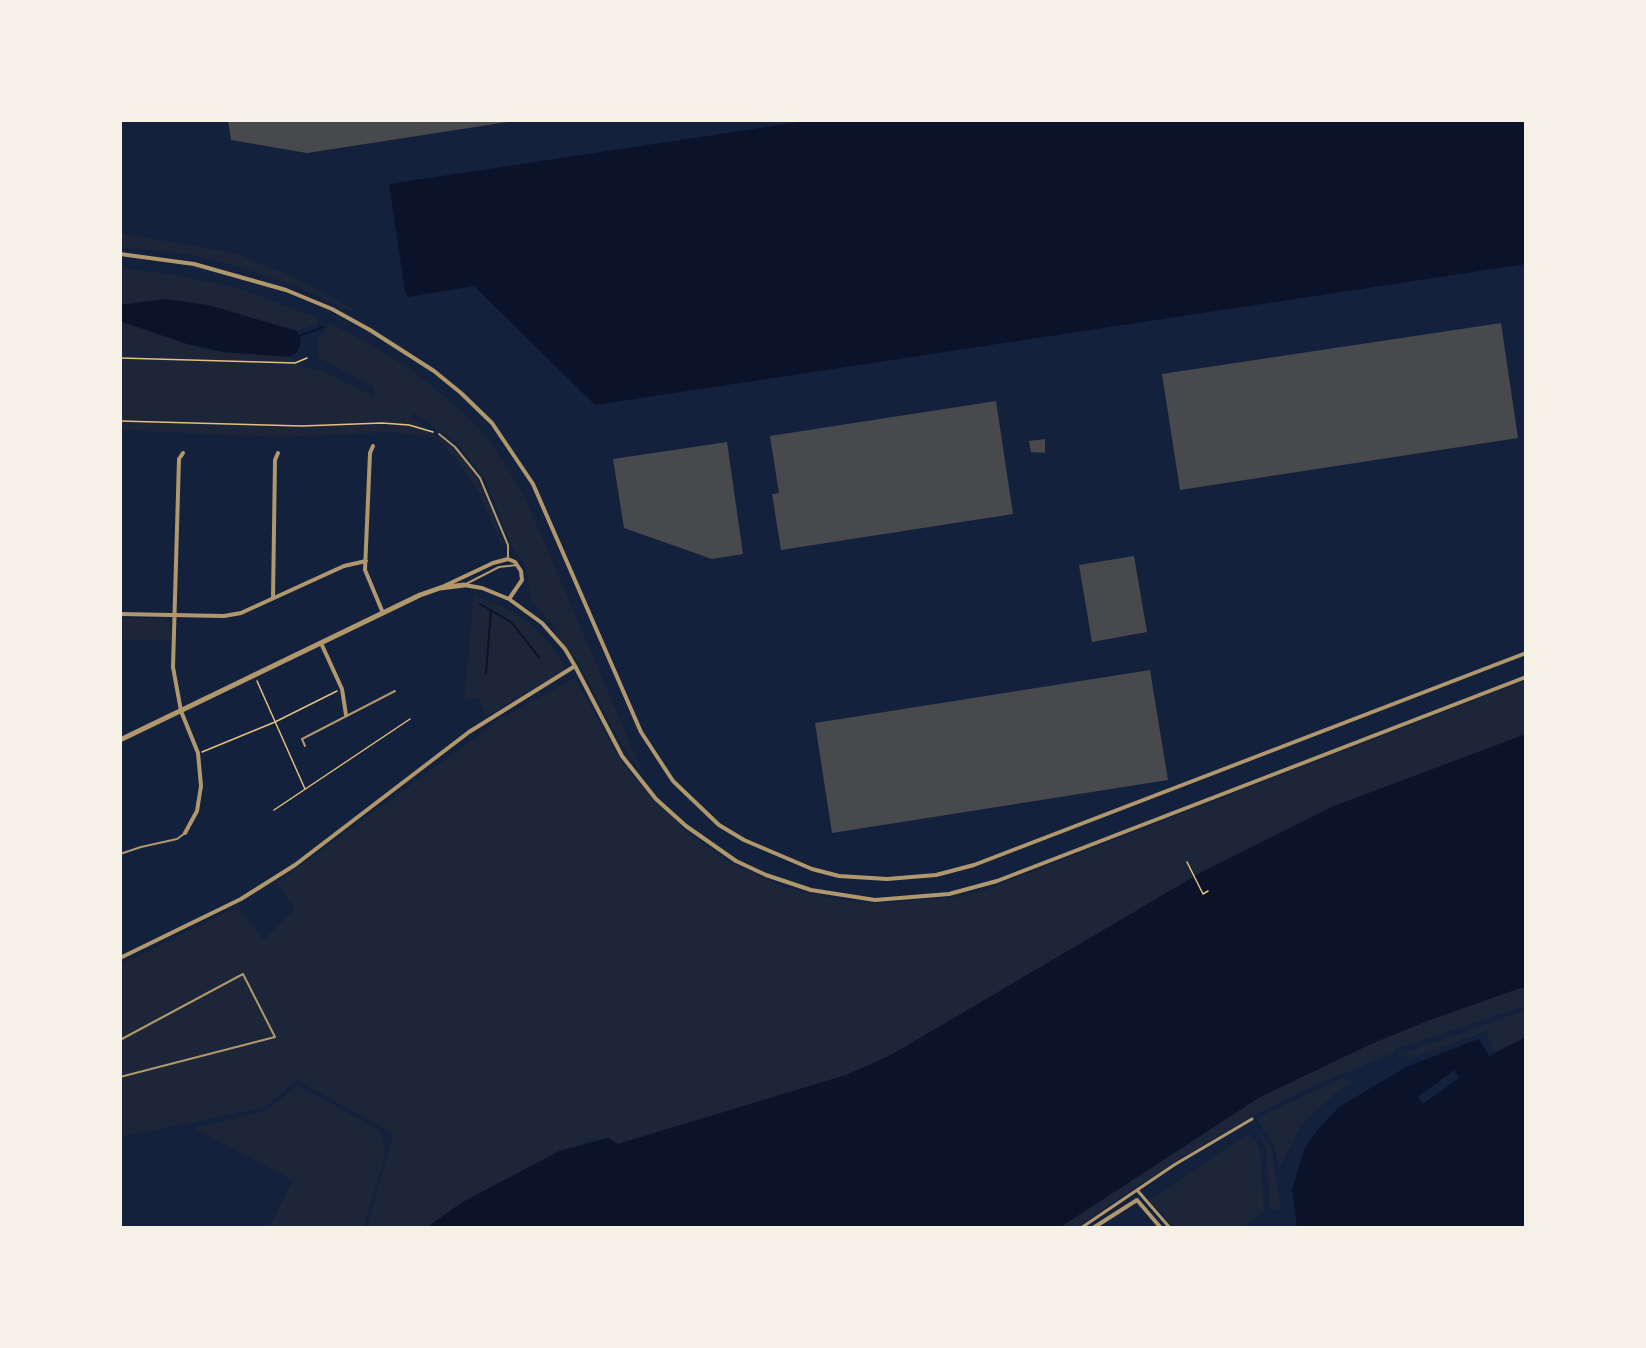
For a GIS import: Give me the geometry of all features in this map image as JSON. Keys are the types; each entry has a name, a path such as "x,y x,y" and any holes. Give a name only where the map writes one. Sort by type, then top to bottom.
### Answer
{"street":[{"path":"120,254 194,264 286,290 332,309 370,330 434,371 461,393 492,423 533,484 641,732 673,781 719,825 744,840 812,869 839,876 887,879 936,875 974,865 1526,653"},
{"path":"373,446 370,453 365,570 383,613"},
{"path":"183,453 180,459 173,667 181,711 198,753 201,786 197,811 185,833"},
{"path":"273,598 274,460 278,453"},
{"path":"120,740 383,613 493,563 508,559 517,565 522,580 509,600"},
{"path":"120,614 224,616 241,613 344,566 366,561"},
{"path":"440,588 464,585 482,588 509,600 542,623 564,648 575,666 622,756 656,799 686,826 736,861 766,875 811,890 875,900 949,894 997,881 1526,677"},
{"path":"321,643 342,689 346,716"},
{"path":"120,958 241,899 294,865 468,732 575,666"},
{"path":"201,786 207,787"},
{"path":"1081,1228 1137,1190 1252,1119"},
{"path":"1137,1190 1170,1228"},
{"path":"1093,1228 1143,1197"},
{"path":"1137,1200 1161,1228"}],"lane":[{"path":"439,434 455,447 480,478 508,545 508,559"},
{"path":"464,585 499,567 517,565"},
{"path":"305,746 302,739 395,691"},
{"path":"120,854 177,839 185,833"},
{"path":"120,1040 243,974 275,1037 120,1077"}],"path":[{"path":"120,358 295,363 307,358"},
{"path":"120,421 302,426 382,423 410,425 439,434"},
{"path":"255,675 305,789"},
{"path":"198,753 275,722 342,689"},
{"path":"274,810 410,719"},
{"path":"1186,862 1203,894 1208,891"}],"shaded area":[{"path":"813,120 1526,120 1526,264 595,405 474,286 408,297 405,292 389,184"},
{"path":"120,233 234,253 294,277 353,309 350,311 294,285 226,263 185,254 120,247"},
{"path":"120,268 169,274 235,287 318,318 317,324 297,331 208,305 148,301 120,305"},
{"path":"166,299 208,305 297,331 301,342 298,351 290,357 223,352 187,344 120,321 120,305"},
{"path":"120,321 205,350 290,357 302,366 323,371 373,396 374,387 319,358 317,339 324,334 328,323 352,334 409,368 463,412 491,443 524,495 644,776 619,740 578,662 556,634 554,626 531,600 526,566 513,549 485,479 456,442 414,413 410,417 454,448 469,466 479,481 504,543 501,544 478,491 437,438 392,432 277,437 120,430"},
{"path":"474,595 512,611 532,625 550,644 564,666 564,670 486,716 478,697 464,700"},
{"path":"120,618 167,619 171,625 171,641 120,640"},
{"path":"575,678 619,758 636,780 687,832 731,863 786,888 841,900 879,903 950,898 982,891 1526,680 1526,734 1334,806 1202,872 891,1055 846,1075 618,1144 608,1138 591,1140 461,1203 426,1228 367,1228 393,1134 297,1080 264,1108 120,1137 120,965 238,907 264,940 295,909 277,883 503,717"},
{"path":"1526,734 1526,986 1373,1043 1260,1097 1059,1228 426,1228 461,1203 559,1151 608,1138 618,1144 846,1075 891,1055 1202,872 1334,806"},
{"path":"1526,986 1526,1006 1394,1050 1394,1053 1304,1090 1247,1119 1173,1163 1075,1228 1059,1228 1260,1097 1373,1043"},
{"path":"1526,1010 1526,1037 1495,1053 1486,1031 1409,1059 1405,1054 1399,1060 1398,1055"},
{"path":"1526,1037 1526,1228 1297,1228 1292,1189 1304,1150 1317,1130 1339,1107 1406,1067 1479,1039 1489,1056"},
{"path":"1342,1078 1354,1082 1339,1090 1302,1124 1279,1169 1274,1144 1256,1118"},
{"path":"298,1085 379,1130 385,1148 384,1160 363,1228 269,1228 293,1180 193,1128 265,1111"},
{"path":"1252,1123 1271,1146 1281,1209 1270,1210 1266,1147"},
{"path":"1249,1133 1260,1149 1264,1212 1241,1228 1174,1228 1150,1200"}],"pier":[{"path":"1454,1070 1459,1078 1423,1104 1418,1097"}],"building":[{"path":"228,120 514,121 307,153 231,140"},
{"path":"1501,323 1518,438 1180,490 1162,374"},
{"path":"996,401 1013,514 781,550 772,494 779,493 770,436"},
{"path":"1045,439 1045,453 1031,452 1029,441"},
{"path":"727,442 743,554 712,559 624,528 613,459"},
{"path":"1134,556 1147,632 1092,642 1079,565"},
{"path":"1150,670 1168,780 832,833 815,723"}],"waterway":[{"path":"299,336 323,327"},
{"path":"480,604 511,622 539,657"},
{"path":"486,673 491,610"}]}
